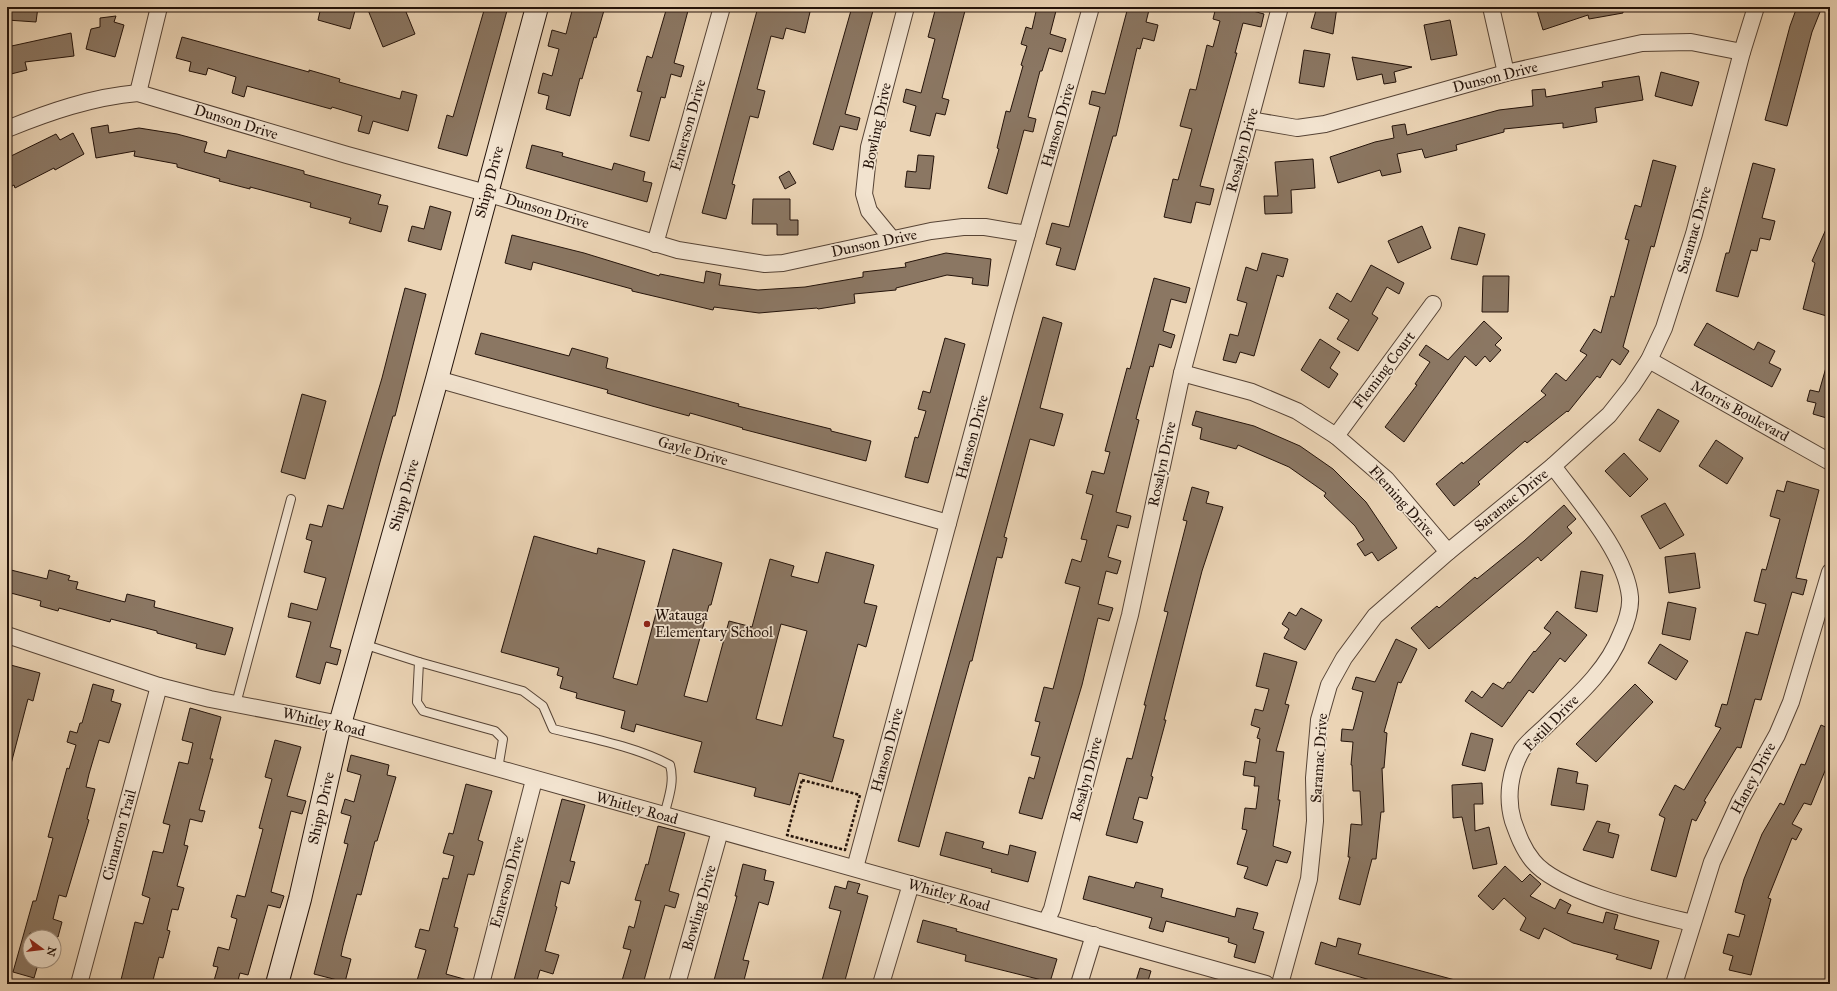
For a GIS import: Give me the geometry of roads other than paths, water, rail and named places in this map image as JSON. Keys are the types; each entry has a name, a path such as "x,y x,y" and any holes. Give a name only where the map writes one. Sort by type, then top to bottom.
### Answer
{"street":[{"path":"138,93 159,7"},
{"name":"Shipp Drive","path":"277,984 300,899 340,724 437,379 537,7"},
{"name":"Emerson Drive","path":"655,244 722,7"},
{"name":"Bowling Drive","path":"892,239 869,211 864,194 869,147 906,7"},
{"name":"Hanson Drive","path":"855,868 1027,234 1091,7"},
{"name":"Rosalyn Drive","path":"1046,922 1052,909 1130,615 1182,373 1280,7"},
{"path":"1491,7 1506,73"},
{"name":"Saramac Drive","path":"1280,984 1309,879 1315,821 1314,778 1318,720 1329,686 1344,658 1375,616 1448,552 1553,466 1610,415 1649,360 1664,328 1694,234 1742,52 1756,7"},
{"name":"Dunson Drive","path":"1250,120 1297,128 1325,124 1506,73 1642,43 1691,42 1742,52"},
{"name":"Dunson Drive","path":"7,129 52,111 112,95 138,93 347,155 486,193 655,244 678,250 765,264 783,263 931,230 962,227 985,227 1027,234"},
{"name":"Fleming Court","path":"1336,436 1433,304"},
{"name":"Morris Boulevard","path":"1649,360 1830,462"},
{"name":"Fleming Drive","path":"1182,373 1252,392 1297,411 1336,436 1386,479 1448,552"},
{"name":"Gayle Drive","path":"437,379 948,523"},
{"name":"Estill Drive","path":"1553,466 1614,551 1626,577 1630,598 1625,625 1616,647 1592,681 1523,748 1513,768 1510,789 1511,813 1519,839 1533,862 1548,874 1574,888 1615,903 1692,923"},
{"name":"Haney Drive","path":"1674,984 1712,862 1739,803 1777,735 1791,702 1830,572"},
{"name":"Whitley Road","path":"7,635 159,686 236,704 340,724 534,780 855,868 1266,984"},
{"name":"Cimarron Trail","path":"79,984 159,686"},
{"name":"Emerson Drive","path":"480,984 534,780"},
{"name":"Bowling Drive","path":"677,984 720,831"},
{"path":"881,984 911,884"},
{"path":"1079,984 1094,936"}],"lane":[{"path":"236,704 291,498"},
{"path":"363,644 419,662 523,691 543,706 553,729 660,759 670,765 673,774 664,816"},
{"path":"419,662 417,702 423,711 495,731 503,739 498,769"}],"place":[{"name":"Watauga Elementary School","path":"647,624"}]}
